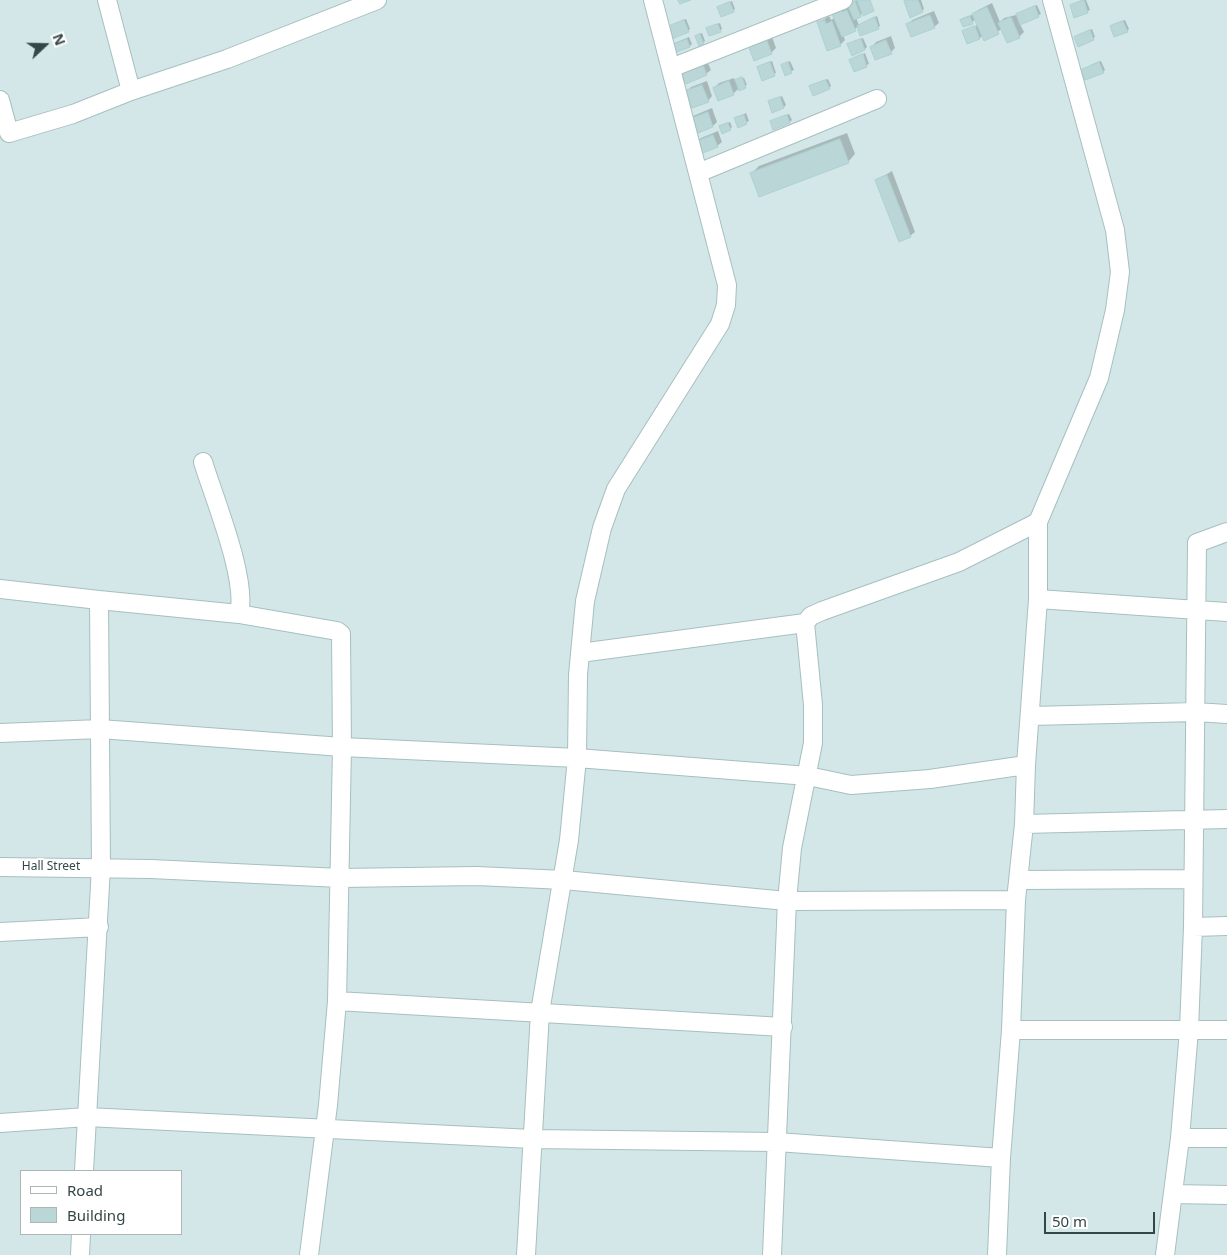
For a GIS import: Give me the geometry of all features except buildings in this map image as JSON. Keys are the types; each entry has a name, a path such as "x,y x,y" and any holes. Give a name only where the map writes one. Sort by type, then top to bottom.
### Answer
{"street":[{"path":"107,0 131,91"},
{"path":"0,100 5,135 74,114 131,91 227,59 377,0"},
{"path":"526,1255 540,1012 564,880 577,758 580,653 585,601 602,528 616,490 720,324 726,305 727,285 653,0"},
{"path":"671,68 843,0"},
{"path":"997,1255 1001,1158 1011,1030 1016,900 1024,824 1026,765 1038,599 1038,522 1099,378 1115,310 1120,272 1115,230 1052,0"},
{"path":"698,173 877,99"},
{"path":"203,462 238,576 242,602 240,614"},
{"path":"580,653 805,623 811,616 822,611 958,562 1038,522"},
{"path":"1165,1255 1180,1138 1189,1030 1193,926 1192,819 1196,712 1197,544 1227,532"},
{"path":"0,590 240,614 341,634 342,747 337,1001 309,1255"},
{"path":"1038,599 1196,612 1227,612"},
{"path":"84,1170 101,868 99,600"},
{"path":"772,1255 787,901 792,848 808,776 813,743 813,706 805,623"},
{"path":"1030,716 1196,712 1227,714"},
{"path":"0,733 100,729 342,747 577,758 808,776 851,785 875,785 930,780 1026,765"},
{"path":"1024,824 1227,819"},
{"name":"Hall Street","path":"0,867 101,868 340,878 477,876 564,880 787,901 1016,900"},
{"path":"1018,880 1193,879"},
{"path":"1193,926 1227,926"},
{"path":"0,932 99,927"},
{"path":"337,1001 783,1027"},
{"path":"1011,1030 1227,1030"},
{"path":"0,1123 87,1117 532,1139 777,1142 1001,1158"},
{"path":"1180,1138 1227,1138"},
{"path":"1173,1194 1227,1195"},
{"path":"80,1255 82,1235"}],"shaded area":[{"path":"0,0 1227,0 1227,1255 0,1255"}]}
